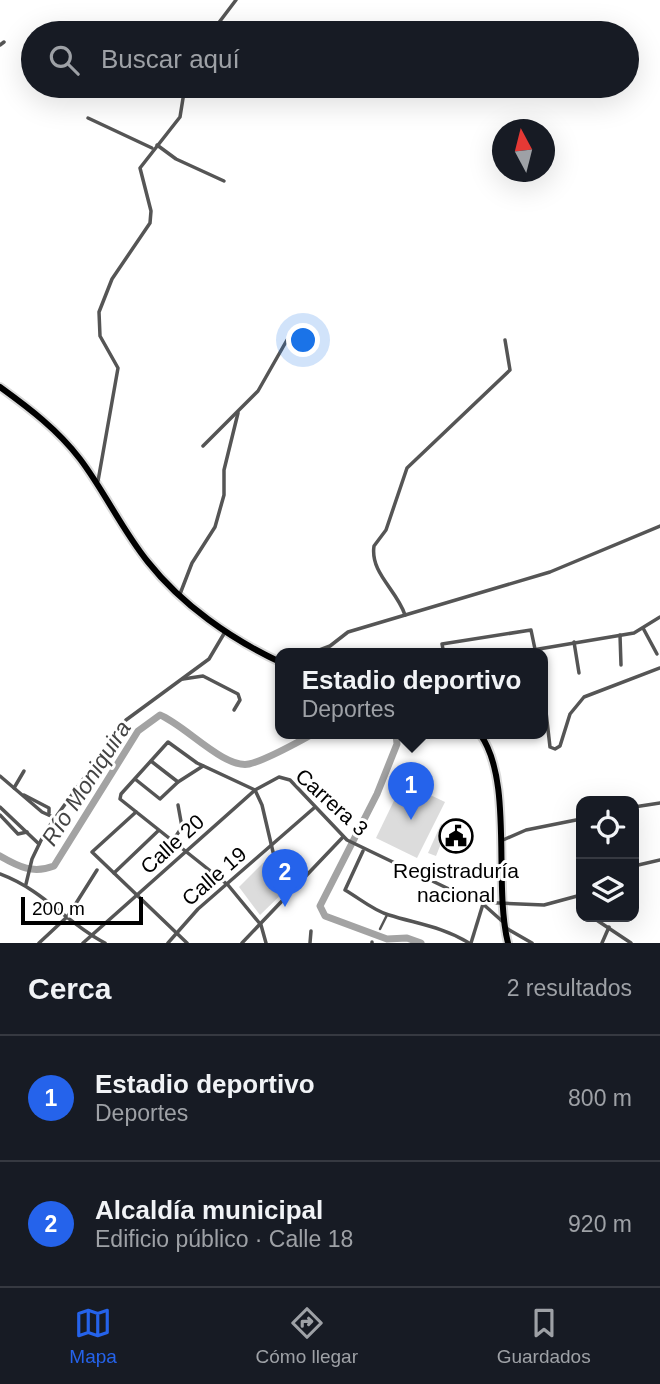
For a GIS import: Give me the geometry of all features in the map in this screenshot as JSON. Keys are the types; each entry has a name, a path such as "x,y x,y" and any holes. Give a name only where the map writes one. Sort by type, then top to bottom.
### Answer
{"main road":[{"path":"0,387 65,440 148,563 225,632 251,650 275,660"},
{"path":"482,739 497,777 500,904 508,943"}],"street":[{"path":"220,21 236,0"},
{"path":"97,484 118,373 117,363 100,336 99,312 113,279 150,223 151,211 139,171 182,114 184,98"},
{"path":"88,118 224,181"},
{"path":"203,446 238,413 264,383 287,340"},
{"path":"405,615 398,598 375,566 374,546 386,530 407,468 454,420 510,370 505,340"},
{"path":"180,594 192,563 215,527 224,495 224,470 238,413"},
{"path":"325,648 348,632 550,572 660,526"},
{"path":"548,649 620,635 643,628 660,617"},
{"path":"643,628 657,654"},
{"path":"443,648 442,644 531,630 535,648"},
{"path":"26,884 32,859 55,818 125,720 209,659 225,632"},
{"path":"620,635 621,665"},
{"path":"574,642 579,673"},
{"path":"548,724 551,747 555,749 560,746 570,714 584,697 660,668"},
{"path":"179,680 203,676 238,694 240,700 234,710"},
{"path":"266,943 261,925 229,885 185,853 120,799 167,742 203,766 255,790 262,805 271,845 296,885"},
{"path":"151,761 178,782"},
{"path":"135,779 160,799 178,782 203,766"},
{"path":"16,790 24,771"},
{"path":"0,776 42,812 55,818"},
{"name":"Calle 20","path":"83,943 255,790 275,777"},
{"name":"Carrera 3","path":"275,777 290,780 345,839 363,850 483,904"},
{"path":"639,806 660,803"},
{"path":"172,842 182,827 178,805"},
{"path":"0,807 40,844"},
{"name":"Calle 19","path":"168,943 198,909 229,885 314,808"},
{"path":"136,812 92,852 187,943"},
{"path":"0,815 18,834 27,832"},
{"path":"499,842 526,830 576,820"},
{"path":"114,873 158,831"},
{"path":"242,943 296,885 345,839"},
{"path":"363,850 344,889 387,915 421,921 451,932 470,943 483,904"},
{"path":"639,865 660,860"},
{"path":"39,943 68,916 97,870"},
{"path":"0,874 26,884 105,943"},
{"path":"483,904 551,904 576,896"},
{"path":"483,904 504,924 532,943"},
{"path":"380,929 387,915"},
{"path":"600,922 630,943"},
{"path":"602,943 609,927"},
{"path":"310,943 311,931"},
{"path":"44,938 48,943"}],"shaded area":[{"path":"403,782 445,802 417,858 376,838"},
{"path":"441,824 448,826 436,856 428,853"},
{"path":"268,858 290,886 260,915 239,887"}],"waterway":[{"name":"Río Moniquira","path":"0,856 26,868 54,866 138,731 160,715 216,753 239,764 264,759 304,739"},
{"name":"Río Moniquira","path":"396,739 397,744 377,794 320,906 325,916 387,939 407,938 421,943"}],"place":[{"name":"Estadio deportivo","path":"411,820"},
{"name":"Registraduría nacional","path":"456,836"},
{"name":"Alcaldía municipal","path":"285,907"}]}
